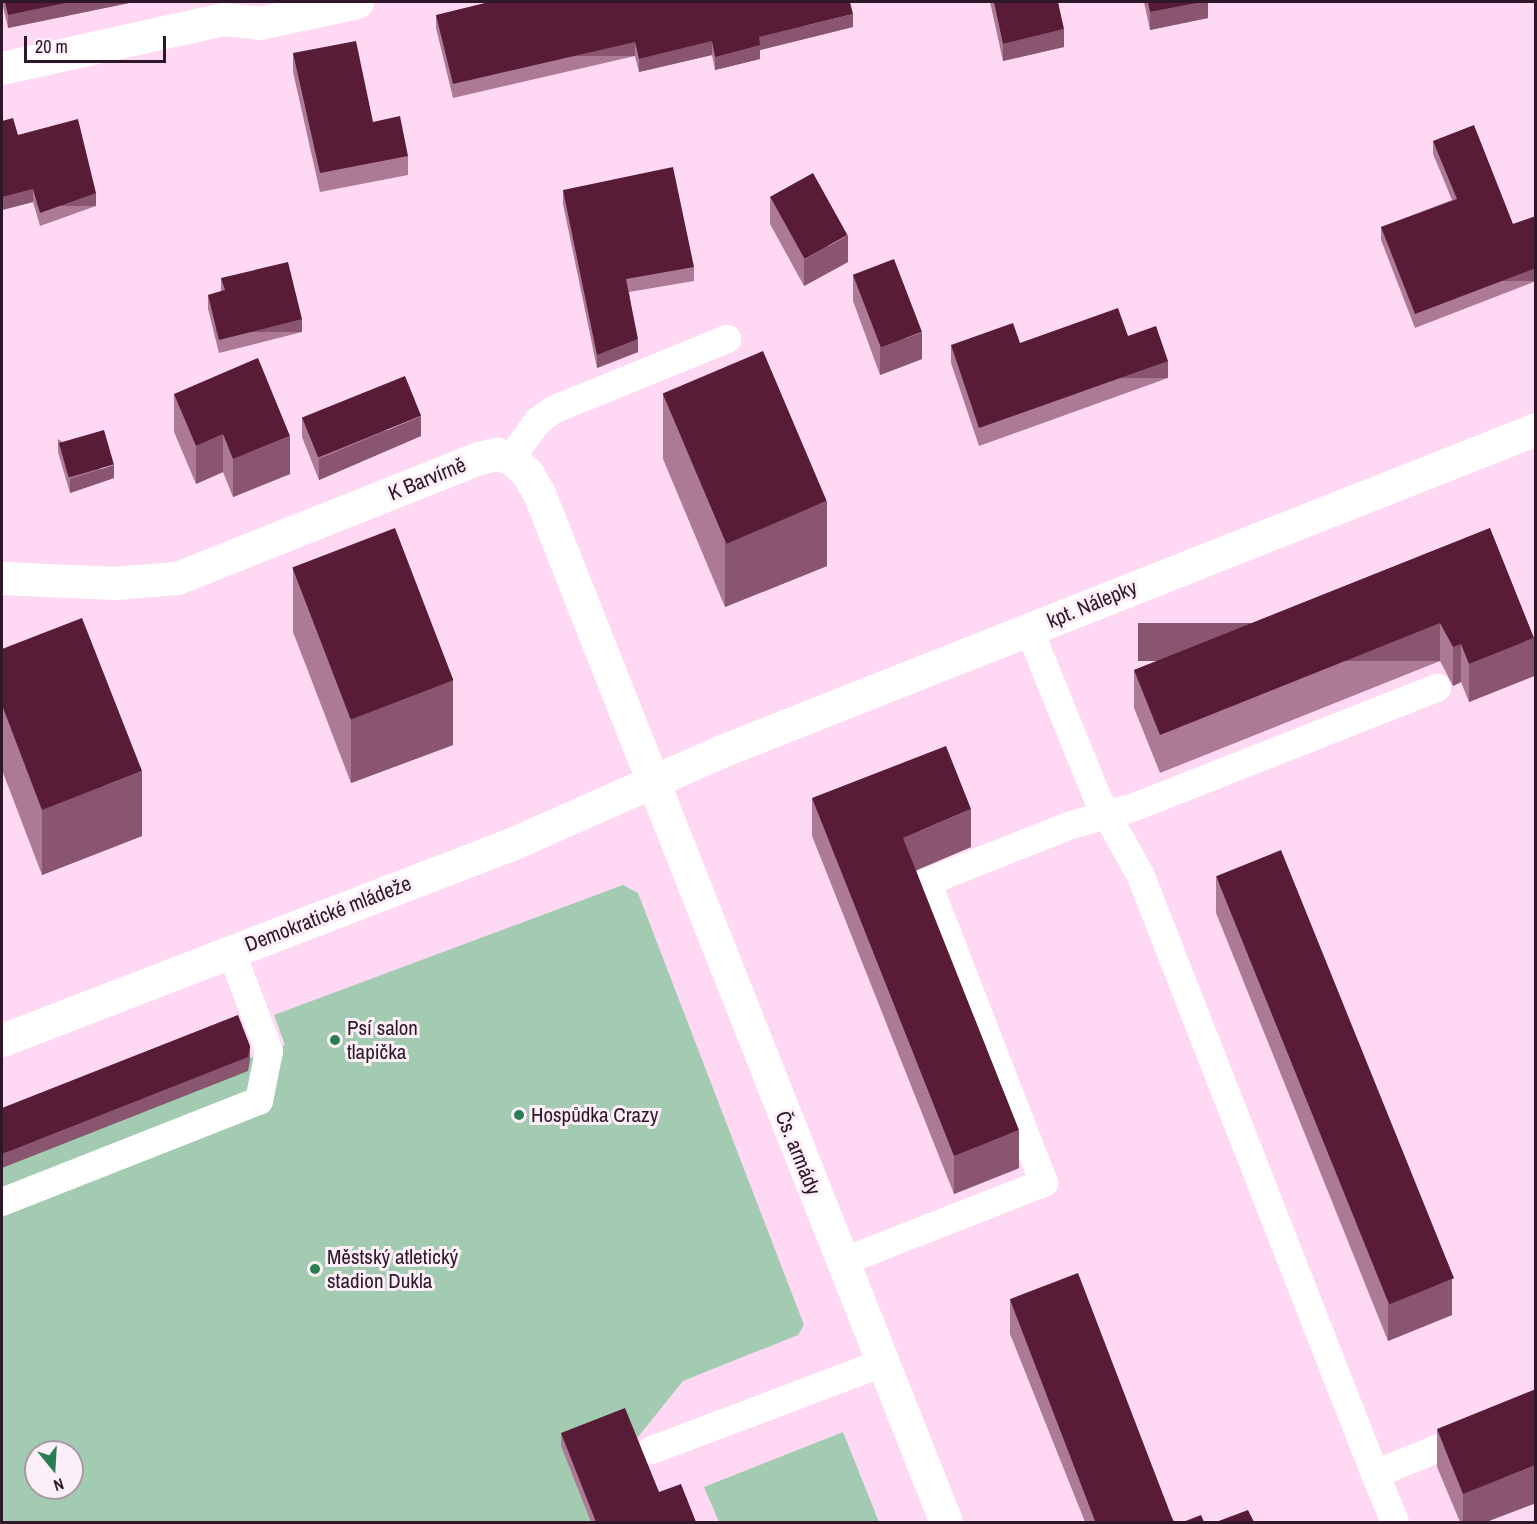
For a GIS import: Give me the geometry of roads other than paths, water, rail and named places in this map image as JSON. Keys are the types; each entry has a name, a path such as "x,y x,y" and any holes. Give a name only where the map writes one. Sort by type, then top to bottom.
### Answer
{"street":[{"path":"2,68 221,10 259,23 357,2"},
{"name":"kpt. Nálepky","path":"651,783 1029,629 1536,429"},
{"name":"K Barvírně","path":"2,578 115,583 177,578 480,458 497,454 511,458"},
{"path":"511,458 528,474 540,496 651,783"},
{"name":"Demokratické mládeže","path":"2,1040 514,843 651,783"},
{"name":"Čs. armády","path":"651,783 946,1522"}],"lane":[{"path":"511,458 538,421 553,410 727,339"},
{"path":"1029,629 1107,815 1140,874 1395,1522"},
{"path":"842,1262 1044,1183 927,882 1071,825 1107,815 1437,688"},
{"path":"2,1203 260,1101 269,1051 231,951"},
{"path":"652,1450 882,1363"},
{"path":"1375,1474 1536,1409"}],"place":[{"name":"Psí salon tlapička","path":"335,1040"},
{"name":"Hospůdka Crazy","path":"519,1115"},
{"name":"Městský atletický stadion Dukla","path":"315,1269"}]}
